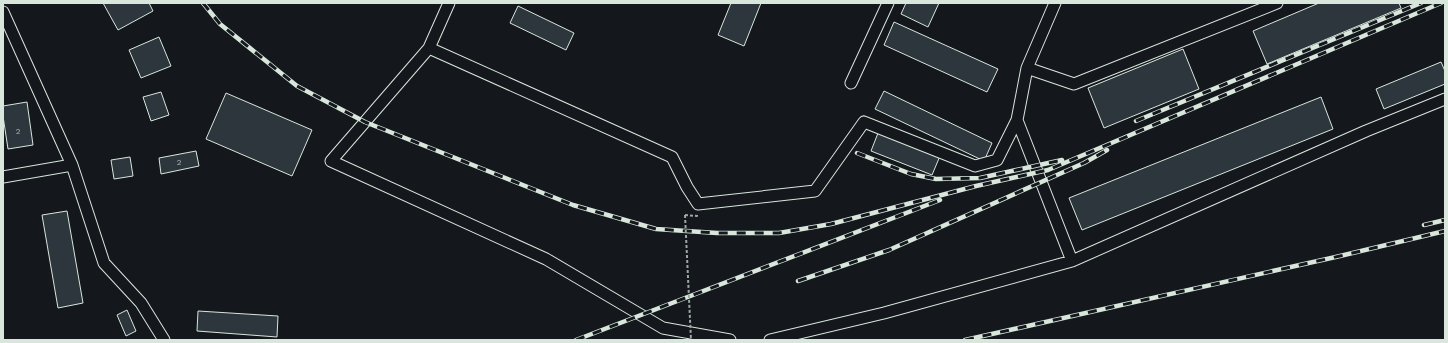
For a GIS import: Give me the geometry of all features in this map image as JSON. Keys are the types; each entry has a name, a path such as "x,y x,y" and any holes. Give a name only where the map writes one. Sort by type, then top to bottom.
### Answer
{"lane":[{"path":"449,3 429,48 331,161 546,259 663,328 730,340"},
{"path":"851,83 888,3"},
{"path":"429,48 672,157 687,187 698,204 815,190 864,122 976,166 997,160 1017,120 1027,68 1055,3"},
{"path":"1027,68 1074,84 1277,3"},
{"path":"3,12 72,165 104,263 141,303 164,340"},
{"path":"770,340 884,313 1072,261 1366,132 1445,99"},
{"path":"1017,120 1072,261"},
{"path":"3,177 72,165"}],"path":[{"path":"685,215 691,340"}],"building":[{"path":"103,3 149,3 153,11 118,30"},
{"path":"731,3 761,3 744,46 718,35"},
{"path":"906,3 939,3 928,27 901,14"},
{"path":"1319,3 1399,3 1401,8 1267,64 1253,31"},
{"path":"518,6 574,33 566,50 510,23"},
{"path":"894,22 998,69 987,92 884,45"},
{"path":"159,37 171,66 141,78 129,50"},
{"path":"1183,49 1199,89 1104,128 1088,88"},
{"path":"1441,62 1445,71 1445,84 1384,109 1376,89"},
{"path":"884,91 992,143 984,161 875,109"},
{"path":"161,92 169,115 151,121 143,97"},
{"path":"226,93 312,130 292,176 206,139"},
{"path":"1321,97 1333,129 1082,230 1069,198"},
{"path":"27,102 33,145 8,149 3,106"},
{"path":"878,133 940,156 932,175 871,151"},
{"path":"196,151 199,166 161,174 159,158"},
{"path":"130,157 133,176 114,179 111,160"},
{"path":"67,211 83,303 58,308 42,215"},
{"path":"127,310 136,331 126,336 117,315"},
{"path":"198,311 278,316 277,337 197,331"}],"railway":[{"path":"203,3 220,24 297,86 365,122 573,205 656,229 717,233 779,233 831,224 976,186 1048,170 1441,3"},
{"path":"1136,121 1421,3"},
{"path":"798,281 889,250 1084,163 1107,150"},
{"path":"857,153 911,174 936,179 980,178 1062,160"},
{"path":"576,340 940,200"},
{"path":"1424,225 1445,220"},
{"path":"965,340 1445,231"}]}
